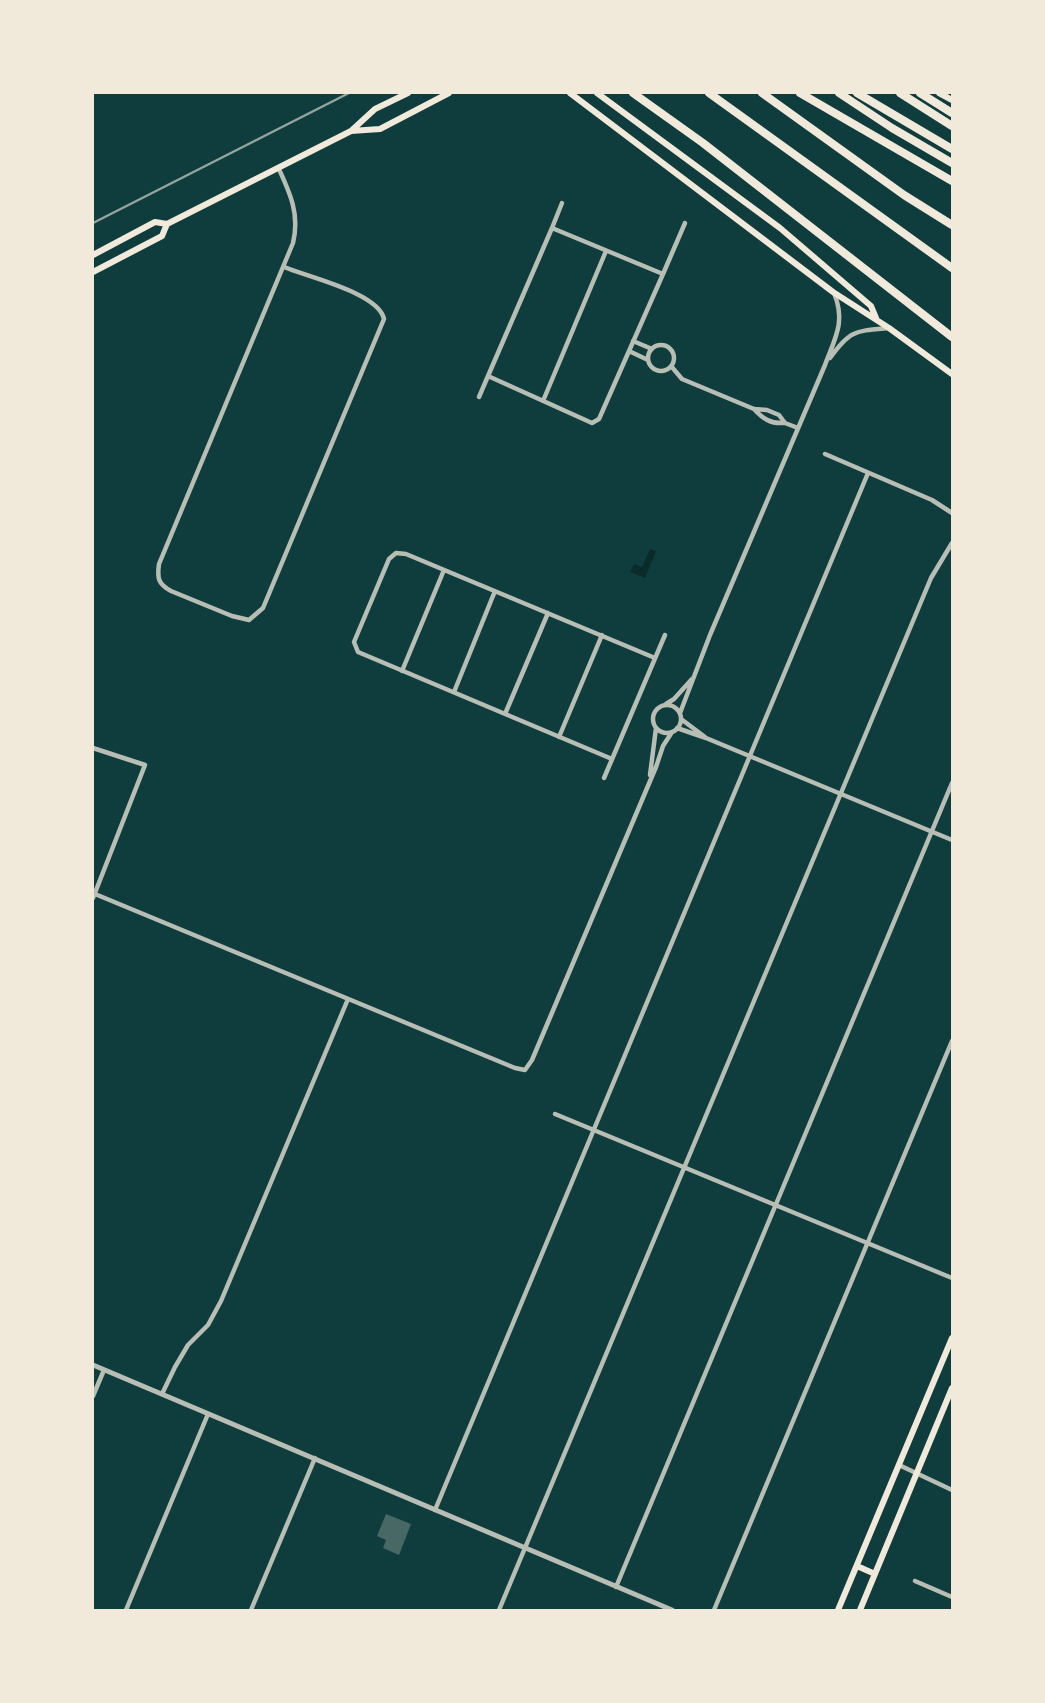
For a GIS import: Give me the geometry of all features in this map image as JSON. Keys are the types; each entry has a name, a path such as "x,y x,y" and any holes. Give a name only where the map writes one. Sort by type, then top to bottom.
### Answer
{"highway":[{"path":"634,93 704,143 952,337"},
{"path":"709,93 952,268"},
{"path":"762,93 904,195 952,225"},
{"path":"800,93 952,181"},
{"path":"839,93 952,163"},
{"path":"857,93 952,149"},
{"path":"900,93 952,126"},
{"path":"920,93 952,113"},
{"path":"916,240 952,262"},
{"path":"928,316 952,328"}],"main road":[{"path":"93,255 155,222 167,224 351,131 375,109 408,93"},
{"path":"351,131 380,129 449,93"},
{"path":"570,93 834,292 889,327 952,374"},
{"path":"939,93 952,100"},
{"path":"600,94 780,228 871,306 877,320"},
{"path":"93,272 162,236 167,224"},
{"path":"838,1610 952,1338"},
{"path":"860,1610 952,1388"},
{"path":"857,1566 875,1574"}],"street":[{"path":"278,167 293,199 296,218 293,243 159,564 158,579 171,591 239,619 249,620 263,608 382,326 383,313 377,306 359,296 285,267"},
{"path":"479,397 562,202"},
{"path":"488,376 592,423 599,419 685,223"},
{"path":"552,228 663,274"},
{"path":"543,401 607,251"},
{"path":"93,748 145,765 94,896 525,1070 532,1060 663,746 675,730 693,678 825,365 839,326 840,314 834,292"},
{"path":"825,365 847,336 889,327"},
{"path":"633,341 652,349"},
{"path":"629,351 648,360 655,369 663,370 671,366 674,358 668,347 660,345 652,349 648,360"},
{"path":"671,366 682,379 754,409 779,415 785,423 798,428"},
{"path":"825,454 932,500 952,513"},
{"path":"435,1510 868,473"},
{"path":"499,1610 931,578 952,543"},
{"path":"612,759 362,654 355,648 356,636 392,555 407,554 655,658"},
{"path":"402,671 444,570"},
{"path":"454,692 495,591"},
{"path":"505,714 548,613"},
{"path":"559,737 602,635"},
{"path":"604,778 664,635"},
{"path":"648,783 655,743 653,714 674,699 693,678"},
{"path":"665,705 674,706 680,716 706,737"},
{"path":"656,727 663,732 675,730 706,737 952,840"},
{"path":"616,1587 952,783"},
{"path":"162,1394 188,1345 208,1325 221,1301 348,999"},
{"path":"714,1610 952,1041"},
{"path":"555,1114 952,1278"},
{"path":"93,1365 672,1610"},
{"path":"93,1396 104,1370"},
{"path":"126,1610 208,1414"},
{"path":"251,1610 315,1458"},
{"path":"899,1465 952,1490"},
{"path":"915,1581 952,1597"}],"water":[{"path":"650,549 656,551 645,578 630,572 634,564 642,567"}],"building":[{"path":"386,1514 411,1524 399,1555 383,1548 386,1540 377,1536"}],"railway":[{"path":"93,223 349,93"}]}
